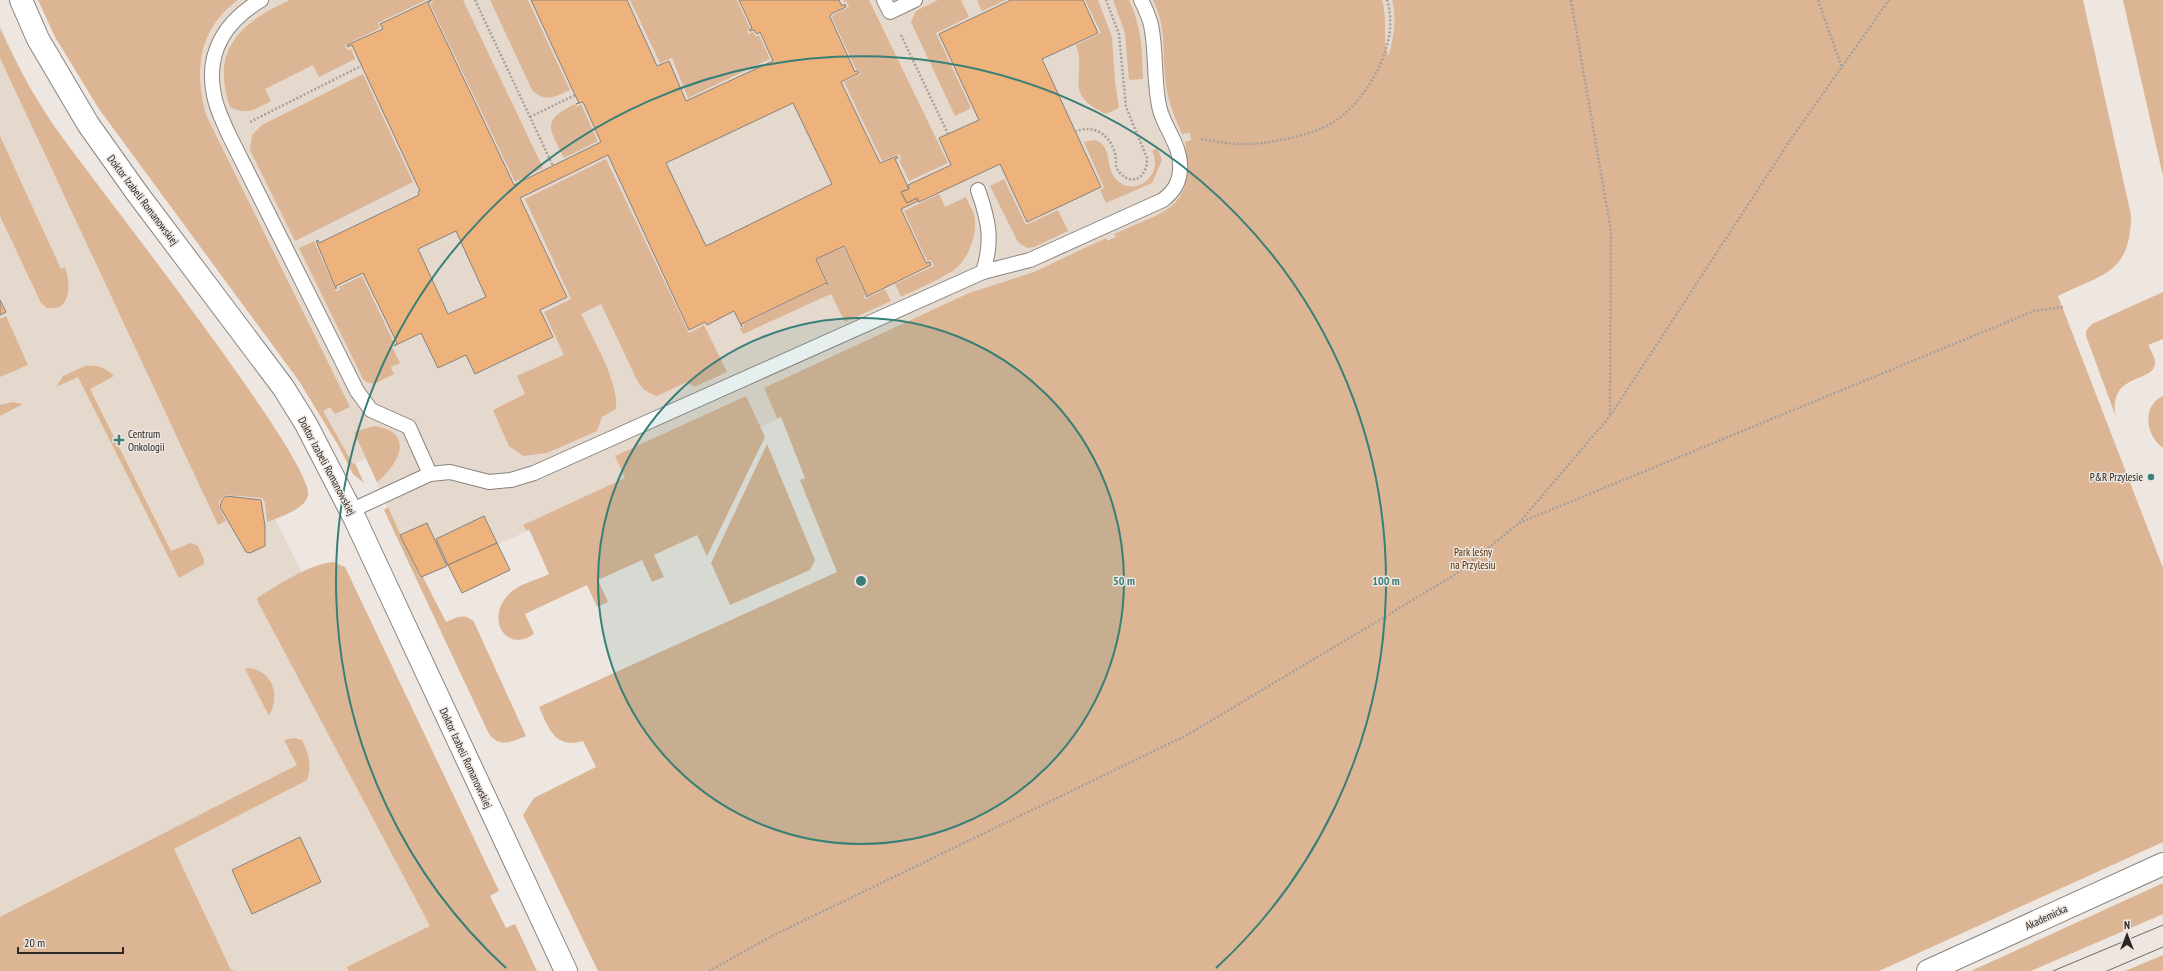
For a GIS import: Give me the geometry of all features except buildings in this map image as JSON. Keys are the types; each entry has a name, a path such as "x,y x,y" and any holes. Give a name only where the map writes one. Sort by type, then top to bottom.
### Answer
{"street":[{"name":"Doktor Izabeli Romanowskiej","path":"21,0 38,40 88,124 137,193 283,387 316,442 350,511 566,971"},
{"name":"Akademicka","path":"1928,971 2163,864"}],"lane":[{"path":"262,0 238,17 219,40 213,66 214,96 228,133 357,391 371,410 409,427 430,474"},
{"path":"887,6 915,0"},
{"path":"350,511 430,474 450,472 489,482 511,480 534,473 983,272 1030,260 1162,200 1173,192 1178,181 1180,169 1176,142 1161,112 1155,89 1151,25 1141,0"},
{"path":"978,190 986,211 990,234 989,253 983,272"}],"path":[{"path":"475,0 553,166"},
{"path":"1075,132 1083,128 1092,128 1103,133 1115,150 1116,167 1124,177 1138,179 1145,174 1147,158 1126,107 1119,34 1106,0"},
{"path":"1176,142 1187,137 1240,144 1274,142 1332,123 1359,98 1378,70 1390,35 1391,11 1387,0"},
{"path":"1571,0 1611,231 1610,416"},
{"path":"1818,0 1842,68"},
{"path":"710,971 772,936 1187,735 1452,576 1518,524 1610,416 1791,139 1889,0"},
{"path":"887,6 948,134"},
{"path":"228,133 362,66"},
{"path":"530,117 575,95"},
{"path":"1518,524 2034,311 2063,307"}],"shaded area":[{"path":"136,0 1511,0 1545,76 420,579 366,459 353,464 307,385"},
{"name":"Centrum Onkologii","path":"0,25 85,208 203,360 275,519 490,971 0,971"}],"green space":[{"path":"38,0 238,0 225,11 214,24 202,52 200,83 206,115 350,407 335,414 330,407 323,411 353,464 355,463 364,483 353,474 338,445 299,381 99,109 55,37"},
{"path":"290,0 426,0 378,23 380,28 345,45 347,50 351,49 355,59 319,77 313,65 265,89 271,101 256,109 242,111 230,107 225,87 224,69 227,53 234,40 244,28 257,18"},
{"path":"432,0 463,0 543,168 515,182 430,4 433,2"},
{"path":"490,0 528,0 570,90 555,97 546,98 532,90"},
{"path":"630,0 737,0 750,28 747,30 748,34 754,32 756,37 759,35 770,59 688,98 672,58 660,63"},
{"path":"843,0 869,0 948,163 909,181 899,160 901,159 899,154 882,161 844,82 860,74 858,69 856,69 832,18 833,15 849,7 846,1 844,2"},
{"path":"938,0 961,0 969,17 936,33 971,108 955,116 911,22 916,11"},
{"path":"977,0 1006,0 982,11"},
{"path":"1085,0 1098,0 1112,37 1115,82 1119,108 1106,114 1092,106 1084,99 1080,91 1079,56 1076,45 1101,33"},
{"path":"1113,0 1129,0 1137,20 1143,79 1129,80 1125,33"},
{"name":"Park leśny na Przylesiu","path":"1153,0 1382,0 1385,14 1385,42 1388,56 1394,28 1394,7 1392,0 2083,0 2131,215 2130,235 2126,250 2111,270 2100,277 2058,296 2163,568 2163,842 1879,971 598,971 523,815 534,798 596,767 583,741 573,743 559,740 550,730 539,707 837,572 800,480 805,478 781,417 777,418 764,388 969,293 1034,272 1106,238 1107,241 1116,237 1114,234 1163,212 1174,204 1181,194 1186,182 1187,164 1185,142 1191,140 1190,133 1182,134 1169,100 1165,78 1162,30"},
{"path":"2123,0 2163,0 2163,176"},
{"path":"0,29 14,58 55,128 158,264 276,430 300,470 308,494 303,504 292,512 267,522 265,503 262,498 226,495 219,501 219,507 226,521 218,525 0,58"},
{"path":"363,74 413,182 295,241 250,150 252,135 262,125"},
{"path":"575,104 577,107 581,104 598,141 564,158 552,132 551,126 557,115"},
{"path":"0,136 61,269 65,267 69,288 68,295 61,306 47,308 41,303 0,216"},
{"path":"1094,140 1104,146 1110,168 1115,178 1122,184 1130,186 1138,186 1150,177 1154,169 1155,160 1152,151 1157,148 1162,160 1152,183 1106,203 1100,190 1104,188 1084,142"},
{"path":"606,159 689,333 704,325 727,372 694,387 687,382 657,396 649,393 643,389 637,380 601,304 581,314 609,374 616,398 616,409 602,417 597,431 547,453 523,456 509,446 493,410 525,394 517,376 564,355 544,312 571,299 525,199"},
{"path":"1004,179 1026,225 1058,210 1068,231 1034,247 1027,248 1018,242 990,186"},
{"path":"939,194 945,207 966,197 974,214 975,222 975,230 971,246 962,261 951,272 901,297 895,284 934,266 931,260 927,261 904,211"},
{"path":"314,241 336,291 340,290 339,287 362,276 394,343 391,345 400,363 391,367 394,374 374,384 363,379 299,248"},
{"path":"843,247 866,295 864,296 865,299 885,289 891,301 845,322 831,294 743,334 740,328 744,327 743,324 825,284 829,285 817,259"},
{"path":"2163,292 2163,339 2148,345 2154,358 2155,365 2152,371 2131,381 2118,393 2115,403 2116,417 2086,336 2086,331 2092,324"},
{"path":"6,316 28,365 0,377 0,319"},
{"path":"85,366 101,367 114,376 90,389 171,551 191,543 198,546 204,560 204,564 179,578 78,377 56,387 63,376"},
{"path":"746,396 765,437 707,556 697,535 654,555 664,577 652,582 642,560 598,580 608,602 597,607 587,585 525,614 534,634 524,639 515,640 507,636 502,630 499,622 499,613 502,603 510,593 518,587 549,574 529,529 526,530 523,525 625,478 615,456"},
{"path":"2163,396 2163,448 2157,443 2153,436 2148,421 2151,407"},
{"path":"13,402 23,404 0,416 0,405"},
{"path":"374,426 387,429 395,435 399,442 400,450 392,466 377,482 354,432"},
{"path":"767,444 815,560 810,570 730,605 711,563"},
{"path":"388,507 420,578 423,577 446,622 460,617 467,617 474,622 526,736 511,742 502,742 497,741 489,734 384,510"},
{"path":"333,562 345,567 499,891 490,896 506,928 515,924 537,971 349,971 347,967 430,926 258,602 257,598 284,581 313,567"},
{"path":"250,668 258,670 265,675 273,686 274,701 269,716 245,669"},
{"path":"294,738 302,740 308,755 309,775 307,780 174,849 231,970 236,971 0,971 0,917 297,765 284,740"},
{"path":"2163,883 2163,914 2031,971 1971,971"},
{"path":"2163,955 2163,971 2125,971"}],"tram line":[{"path":"2053,971 2163,925"},
{"path":"2107,971 2163,947"}],"place":[{"name":"Centrum Onkologii","path":"119,440"},
{"name":"P&R Przylesie","path":"2151,477"}]}
